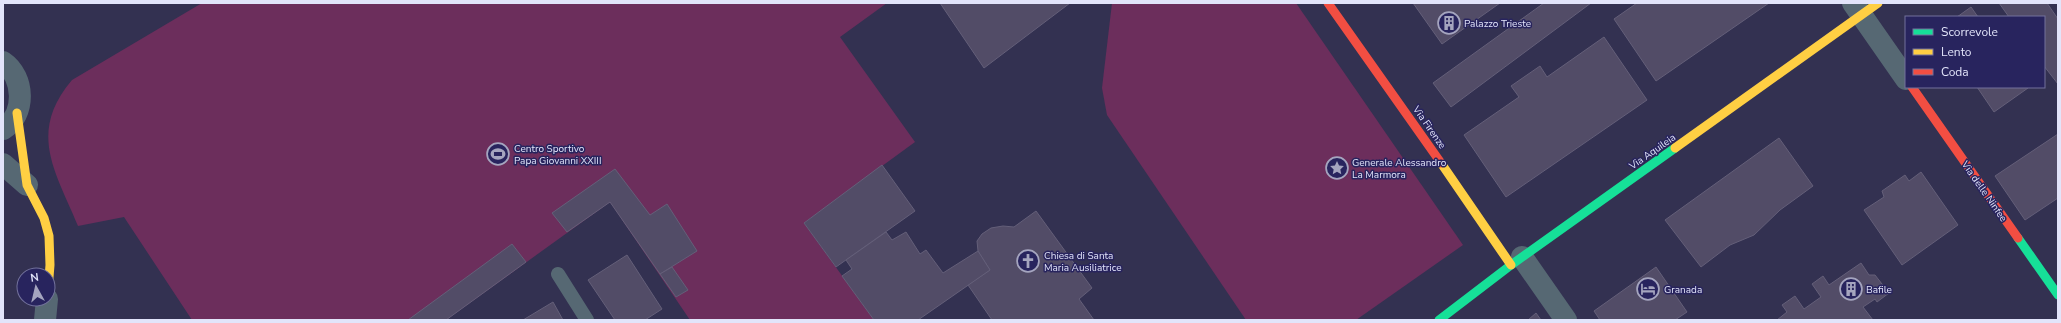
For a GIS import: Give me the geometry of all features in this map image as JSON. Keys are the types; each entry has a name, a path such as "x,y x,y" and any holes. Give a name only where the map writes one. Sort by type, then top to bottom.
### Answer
{"street":[{"name":"Via Firenze","path":"1328,3 1462,191 1517,261"},
{"name":"Via Aquileia","path":"1440,320 1517,261 1864,7"},
{"path":"1864,7 1905,77"},
{"path":"3,62 16,77 20,87 20,98 17,113 27,185 44,218 49,236 50,267"},
{"name":"Via delle Ninfee","path":"1913,88 2058,295"},
{"path":"3,129 12,121 17,113"},
{"path":"3,164 27,185"},
{"path":"1517,261 1566,320"},
{"path":"45,320 46,307"}],"lane":[{"path":"558,274 587,320"}],"shaded area":[{"name":"Centro Sportivo Papa Giovanni XXIII","path":"202,3 887,3 840,37 915,142 804,223 874,320 690,320 610,202 446,320 192,320 124,217 78,226 61,188 55,170 50,153 48,135 51,118 58,99 72,80"},
{"path":"1112,3 1296,3 1463,245 1356,320 1246,320 1107,115 1102,88"}],"building":[{"path":"940,3 1070,3 984,68"},
{"name":"Palazzo Trieste","path":"1413,3 1500,3 1442,44"},
{"path":"1544,3 1591,3 1451,107 1433,83"},
{"path":"1637,3 1769,3 1656,81 1614,19"},
{"path":"1999,3 2047,3 2058,19 2058,84 2045,67 2045,16 2008,16"},
{"path":"1971,7 1977,16 1958,16"},
{"path":"1604,37 1647,100 1506,197 1464,135 1519,97 1511,86 1540,66 1547,77"},
{"path":"1978,88 2028,88 1994,112"},
{"path":"2058,134 2058,198 2025,220 1995,176"},
{"path":"1779,138 1813,186 1780,210 1754,235 1730,245 1701,267 1665,220"},
{"path":"882,165 915,211 836,267 804,223"},
{"path":"615,169 650,215 667,204 697,251 660,274 610,202 567,232 552,213"},
{"path":"1921,172 1958,225 1902,265 1864,210 1884,197 1882,191 1905,175 1909,181"},
{"name":"Chiesa di Santa Maria Ausiliatrice","path":"1036,211 1092,288 1079,299 1094,320 992,320 968,285 990,270 978,251 977,241 982,234 991,228 1003,226 1014,227"},
{"path":"886,232 892,240 906,232 920,254 926,250 943,273 978,251 990,270 918,320 874,320 842,276 852,269 846,260"},
{"path":"512,244 526,262 446,320 408,320"},
{"path":"627,255 662,309 645,320 615,320 588,280"},
{"name":"Bafile","path":"1861,263 1869,275 1875,275 1889,293 1877,302 1875,299 1863,307 1873,320 1777,320 1787,312 1782,305 1795,296 1804,309 1821,297 1812,284 1823,276 1829,285"},
{"path":"672,267 688,290 676,297 660,274"},
{"name":"Granada","path":"1656,267 1687,312 1675,320 1600,320 1594,311"},
{"path":"553,302 563,320 523,320"},
{"path":"1536,313 1541,320 1528,320"}],"traffic: fast":[{"path":"1439,320 1511,265 1675,148"},
{"path":"2018,238 2058,295"}],"traffic: slow":[{"path":"1675,148 1878,3"},
{"path":"17,113 27,185 44,218 49,236 50,267"},
{"path":"1441,163 1511,265"}],"traffic: jam":[{"path":"1328,3 1441,163"},
{"path":"1913,88 2018,238"}],"place":[{"name":"Palazzo Trieste","path":"1449,23"},
{"name":"Centro Sportivo Papa Giovanni XXIII","path":"498,154"},
{"name":"Generale Alessandro La Marmora","path":"1337,168"},
{"name":"Chiesa di Santa Maria Ausiliatrice","path":"1028,261"},
{"name":"Granada","path":"1648,289"},
{"name":"Bafile","path":"1851,289"}]}
